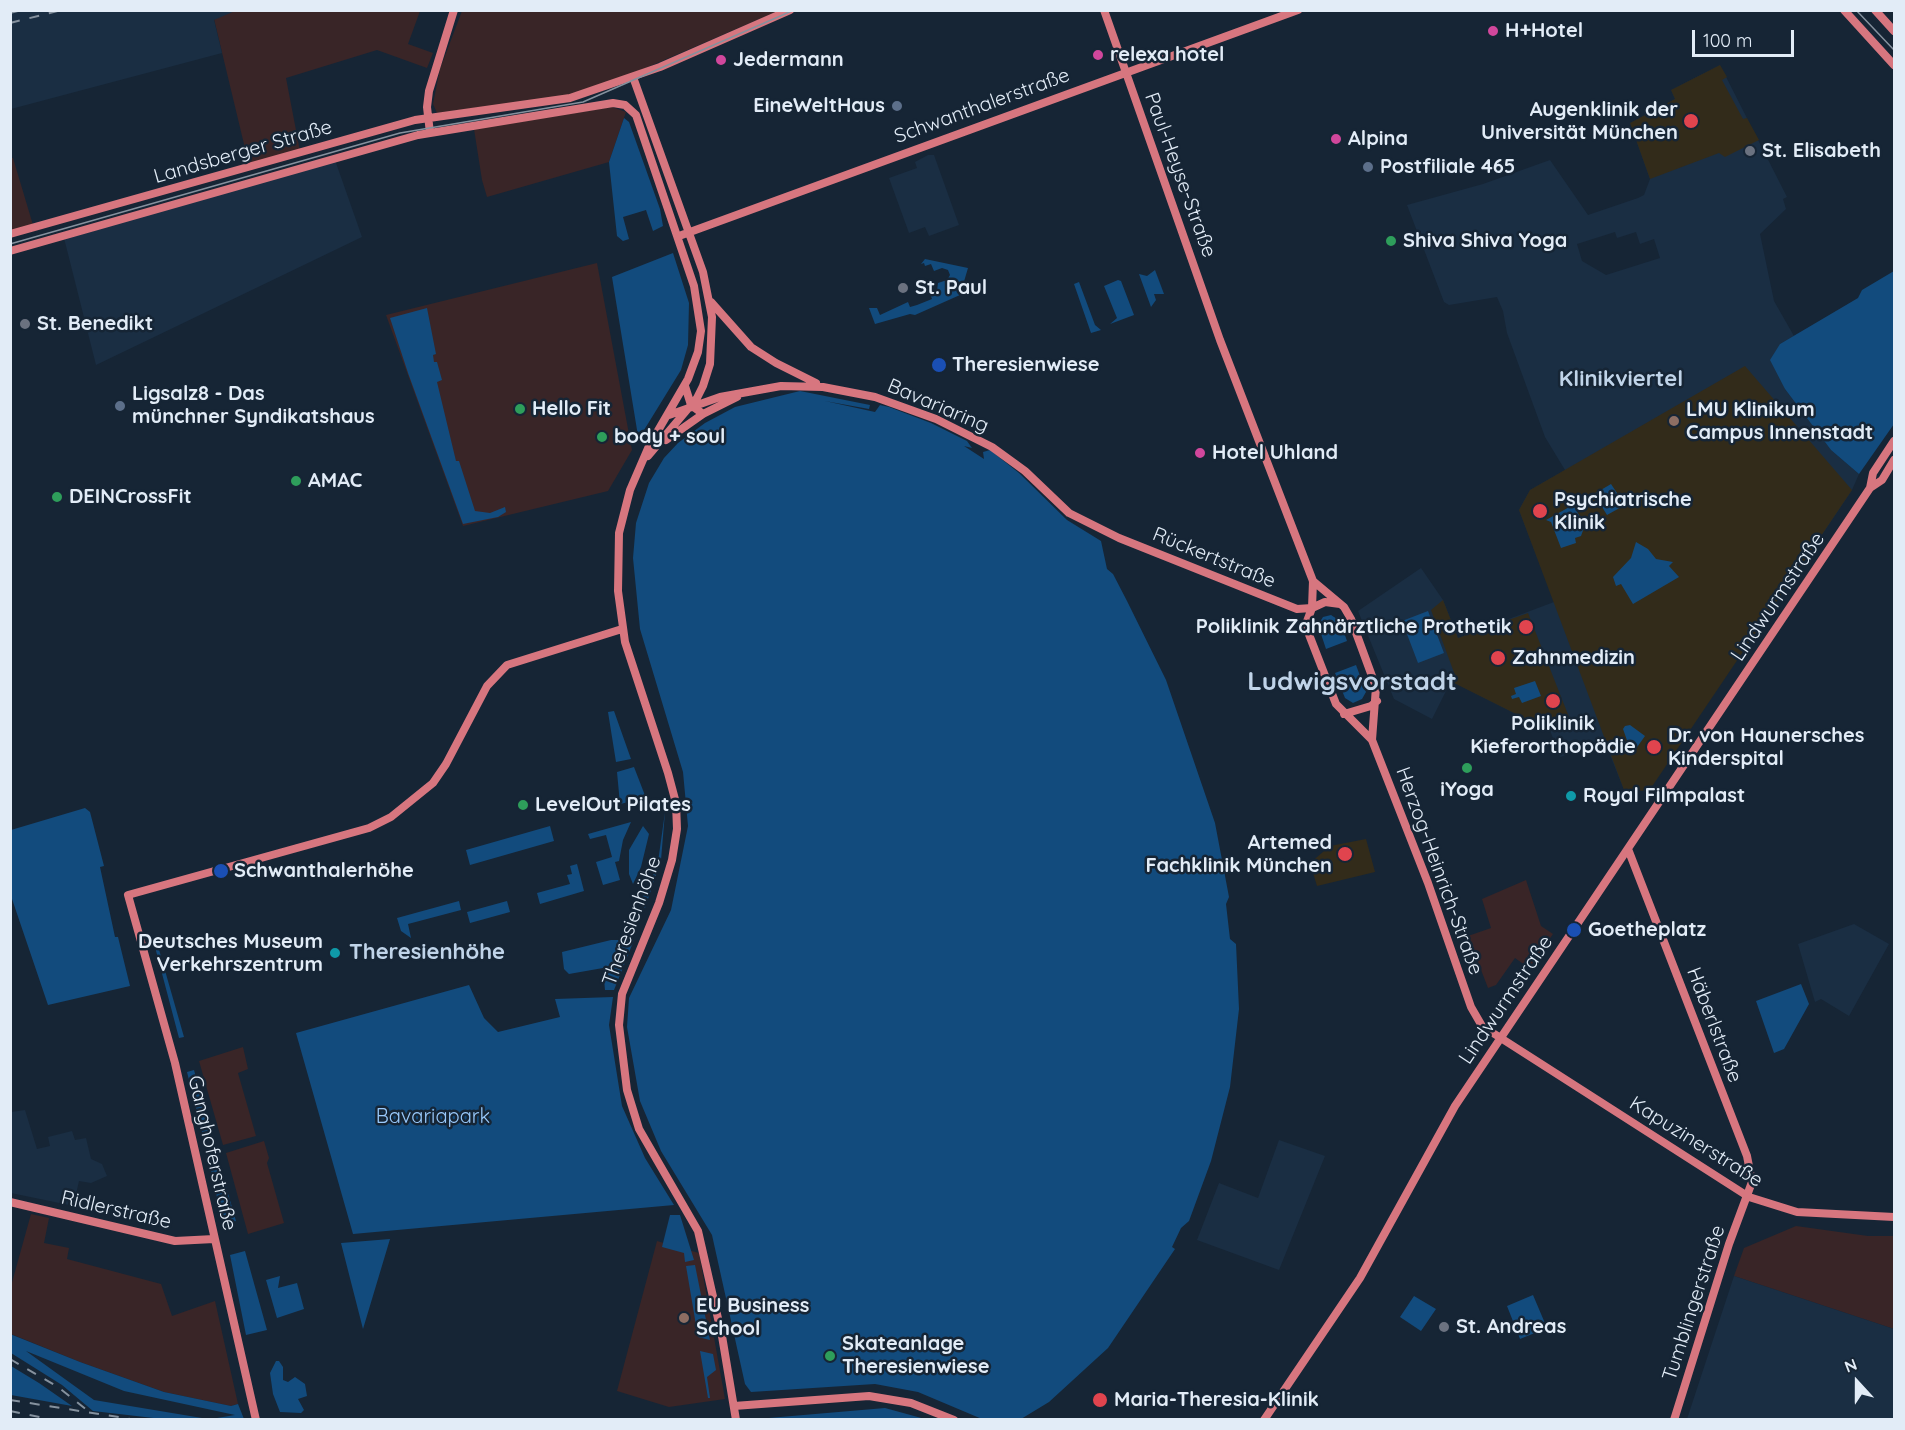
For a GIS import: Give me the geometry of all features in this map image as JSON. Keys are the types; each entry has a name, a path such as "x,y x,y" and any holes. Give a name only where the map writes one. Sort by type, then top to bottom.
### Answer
{"main road":[{"path":"430,133 427,107 433,75 454,10"},
{"name":"Landsberger Straße","path":"10,234 393,126 428,118 570,98 634,79 790,10"},
{"name":"Paul-Heyse-Straße","path":"1104,10 1224,350 1313,582"},
{"name":"Schwanthalerstraße","path":"679,236 1125,71 1298,10"},
{"path":"1844,10 1894,65"},
{"path":"1875,10 1894,31"},
{"name":"Bavariaring","path":"634,79 689,232 711,302 740,337 761,354 823,387"},
{"name":"Landsberger Straße","path":"10,251 338,155 430,133 596,105 622,104 636,115 679,236"},
{"name":"Theresienhöhe","path":"679,236 698,298 700,341 685,385 637,472 626,499 618,537 617,567 622,629 632,667 674,793 677,829 672,860 659,903 622,994 619,1024 630,1103 645,1142 698,1231 722,1336 736,1419"},
{"name":"Theresienhöhe","path":"637,472 649,454 691,405 703,386 710,364 711,302"},
{"path":"685,385 691,405 703,414"},
{"name":"Bavariaring","path":"691,405 752,390 793,385 823,387 900,405 980,440 1025,471 1069,513 1119,538"},
{"name":"Bavariaring","path":"649,454 703,414 752,390"},
{"path":"667,416 691,405"},
{"name":"Lindwurmstraße","path":"1870,488 1873,473 1894,441"},
{"name":"Lindwurmstraße","path":"1264,1419 1360,1278 1455,1106 1870,488 1881,480 1894,460"},
{"name":"Rückertstraße","path":"1119,538 1297,609 1312,608 1325,602 1340,604"},
{"path":"1313,582 1348,612 1355,628 1377,687 1372,740"},
{"path":"1306,624 1312,608 1313,582"},
{"path":"1297,609 1306,624 1336,704 1372,740"},
{"name":"Ganghoferstraße","path":"256,1419 175,1063 128,895 369,828 391,817 433,783 446,764 487,686 507,665 622,629"},
{"path":"1344,714 1371,706 1377,701"},
{"name":"Herzog-Heinrich-Straße","path":"1372,740 1428,883 1474,1014 1482,1026 1500,1039"},
{"name":"Häberlstraße","path":"1628,849 1748,1156 1752,1182"},
{"name":"Kapuzinerstraße","path":"1500,1039 1562,1076 1749,1197 1797,1212 1894,1217"},
{"name":"Tumblingerstraße","path":"1674,1419 1729,1244 1749,1197 1752,1182"},
{"name":"Ridlerstraße","path":"10,1202 175,1241 214,1239"},
{"path":"734,1406 869,1396 911,1403 954,1419"}],"shaded area":[{"path":"11,10 235,11 214,20 222,53 11,109"},
{"path":"235,10 420,11 408,44 433,53 427,68 377,50 286,78 300,151 249,165 214,19"},
{"path":"462,11 778,11 641,70 568,96 437,113 433,104 440,69"},
{"name":"LMU Klinikum Campus Innenstadt","path":"1720,65 1787,197 1783,199 1786,209 1760,234 1774,301 1794,336 1780,344 1785,389 1831,450 1859,474 1852,490 1749,643 1624,790 1605,742 1560,757 1548,725 1526,719 1451,681 1432,719 1394,699 1358,611 1421,568 1443,600 1458,638 1554,602 1519,510 1530,490 1565,470 1545,437 1507,333 1503,311 1497,297 1449,305 1444,302 1407,205 1483,184 1550,160 1588,215 1638,198 1644,195 1650,179 1630,123 1675,99 1671,90","holes":["1615,232 1617,238 1636,232 1640,244 1654,239 1660,258 1606,275 1582,261 1577,244"]},
{"name":"Augenklinik der Universität München","path":"1720,65 1727,77 1722,80 1743,119 1747,118 1759,140 1725,157 1719,153 1650,179 1630,123 1675,99 1671,90"},
{"path":"612,107 626,112 609,162 487,197 474,129"},
{"path":"928,155 934,155 959,225 929,236 925,227 909,233 889,178 917,168 915,162"},
{"path":"10,158 13,158 33,225 10,231"},
{"path":"335,160 362,237 96,365 64,238"},
{"path":"597,263 632,450 608,491 463,526 386,315"},
{"name":"LMU Klinikum Campus Innenstadt","path":"1745,366 1852,490 1649,791 1624,790 1519,510 1530,490"},
{"name":"Zahnmedizin","path":"1443,600 1458,638 1528,613 1569,717 1548,725 1526,719 1454,683 1456,678 1431,610"},
{"name":"Artemed Fachklinik München","path":"1366,839 1375,872 1317,886 1310,863 1330,846"},
{"path":"1526,880 1541,926 1553,934 1529,968 1515,958 1496,985 1488,988 1468,936 1491,928 1482,899"},
{"path":"1854,924 1889,944 1849,1016 1821,999 1815,1002 1798,944"},
{"path":"243,1047 248,1069 238,1073 256,1136 223,1145 199,1061"},
{"path":"25,1110 37,1149 50,1146 48,1137 72,1131 75,1140 86,1138 91,1159 102,1164 107,1176 91,1183 79,1181 74,1203 70,1202 69,1205 11,1193 11,1112"},
{"path":"1279,1140 1325,1156 1279,1270 1197,1240 1219,1183 1258,1198"},
{"path":"264,1141 269,1158 267,1163 284,1223 248,1234 226,1153"},
{"path":"31,1214 49,1218 44,1243 69,1248 67,1259 161,1284 172,1316 215,1301 238,1404 231,1406 164,1392 11,1334 11,1286"},
{"path":"1796,1226 1868,1236 1894,1236 1894,1329 1734,1276 1744,1248"},
{"path":"657,1241 699,1253 725,1399 669,1407 617,1391"},
{"path":"1734,1276 1894,1329 1894,1419 1687,1419"}],"green space":[{"path":"624,118 629,122 660,209 663,226 653,231 646,210 623,217 629,239 623,241 617,236 609,162"},
{"path":"673,253 689,303 688,345 681,370 641,435 638,436 612,277"},
{"path":"925,259 968,268 960,295 915,315 910,314 875,324 869,308 877,308 880,315 908,302 910,307 917,305 932,299 930,294 937,291 938,283 947,280 950,275 948,270 942,268 934,271 931,264 925,266 924,263 921,264"},
{"path":"1155,270 1164,294 1154,294 1156,300 1151,307 1139,274 1147,276"},
{"path":"1894,271 1894,424 1859,474 1831,450 1785,389 1770,360 1780,344 1858,298 1862,290"},
{"path":"1118,280 1121,281 1134,315 1110,324 1117,318 1104,286"},
{"path":"1079,282 1095,325 1101,330 1091,333 1074,284"},
{"path":"427,308 436,354 433,355 434,362 437,362 442,380 437,382 456,461 459,461 475,511 490,513 505,507 506,512 498,517 463,524 408,373 390,318"},
{"name":"Theresienwiese","path":"800,391 870,405 869,409 825,401 875,412 880,405 889,407 931,423 967,441 972,448 964,446 984,459 983,452 990,450 1019,473 1067,520 1101,541 1107,569 1113,574 1166,680 1215,823 1229,897 1226,904 1230,939 1236,944 1239,1009 1230,1087 1211,1161 1189,1221 1181,1228 1172,1247 1175,1249 1108,1348 1049,1402 1021,1419 982,1419 918,1392 875,1384 751,1392 745,1384 712,1235 661,1151 640,1101 627,1027 629,998 671,910 688,826 683,772 640,629 633,558 636,523 649,483 664,458 678,443 705,423 735,407"},
{"path":"1611,484 1625,505 1607,515 1594,494"},
{"path":"1573,505 1585,525 1581,536 1575,538 1576,543 1561,548 1551,522 1546,520"},
{"path":"1636,542 1648,549 1656,559 1673,562 1669,566 1679,577 1633,604 1621,584 1616,586 1613,577 1631,558"},
{"path":"1428,611 1444,653 1418,663 1402,621"},
{"path":"1331,615 1340,621 1347,641 1326,649 1318,625 1323,617"},
{"path":"1356,665 1366,692 1362,699 1353,703 1345,698 1335,673"},
{"path":"1535,681 1541,696 1522,703 1519,697 1512,699 1511,696 1516,694 1514,688"},
{"path":"614,711 631,759 616,762 608,712"},
{"path":"1630,725 1645,736 1635,750 1629,746 1623,729"},
{"path":"634,767 646,798 620,804 617,772"},
{"path":"85,808 90,812 104,866 100,867 115,937 118,937 130,986 48,1005 11,896 11,830"},
{"path":"665,812 661,860 645,908 637,899 646,894 658,862"},
{"path":"631,822 623,840 619,861 615,862 620,880 603,885 596,862 612,857 606,835 590,839 588,834"},
{"path":"550,826 554,841 470,865 466,850"},
{"path":"643,826 649,834 641,867 633,884 629,874 629,850"},
{"path":"577,864 584,891 540,904 537,893 570,884 567,875 572,874 570,866"},
{"path":"459,901 461,910 408,924 411,938 401,931 397,918"},
{"path":"507,901 510,912 470,923 467,912"},
{"path":"611,940 634,940 614,990 605,990 603,968 569,974 564,969 562,952"},
{"path":"158,946 184,1037 179,1038 155,947"},
{"path":"1801,984 1809,1004 1784,1049 1774,1053 1756,1001"},
{"name":"Bavariapark","path":"469,985 484,1018 498,1032 560,1017 555,999 613,997 609,1025 622,1106 645,1158 674,1205 353,1234 296,1033"},
{"path":"194,1070 211,1134 203,1136 187,1072"},
{"path":"218,1159 236,1221 223,1225 209,1161"},
{"path":"670,1215 680,1215 694,1260 685,1262 684,1253 662,1247"},
{"path":"390,1239 363,1329 341,1243"},
{"path":"245,1251 267,1330 246,1335 230,1255"},
{"path":"695,1265 710,1340 698,1337 686,1266"},
{"path":"280,1276 278,1288 297,1283 304,1309 277,1318 266,1280"},
{"path":"1533,1295 1547,1328 1520,1339 1507,1306"},
{"path":"1414,1296 1436,1309 1421,1331 1400,1317"},
{"path":"10,1334 164,1392 231,1406 238,1404 244,1419 211,1419 235,1415 124,1391 26,1351 94,1400 208,1419 162,1419 93,1411 62,1385 11,1353"},
{"path":"700,1351 713,1354 716,1370 707,1377 710,1398 708,1398"},
{"path":"276,1361 279,1361 283,1367 283,1380 288,1382 295,1377 305,1384 307,1396 298,1399 304,1410 301,1413 280,1412 273,1394 270,1373"},
{"path":"11,1366 39,1383 72,1406 11,1395"},
{"path":"885,1408 925,1419 757,1419"}],"tram line":[{"path":"10,244 400,133 583,102 794,10"},
{"path":"1856,10 1894,50"}],"railway":[{"path":"10,13 22,10"},
{"path":"10,23 62,10"},
{"path":"10,1359 58,1387 92,1414"},
{"path":"10,1400 137,1420"},
{"path":"10,1411 54,1420"}],"place":[{"name":"H+Hotel","path":"1493,31"},
{"name":"relexa hotel","path":"1098,55"},
{"name":"Jedermann","path":"721,60"},
{"name":"EineWeltHaus","path":"897,106"},
{"name":"Augenklinik der Universität München","path":"1691,121"},
{"name":"Alpina","path":"1336,139"},
{"name":"St. Elisabeth","path":"1750,151"},
{"name":"Postfiliale 465","path":"1368,167"},
{"name":"Shiva Shiva Yoga","path":"1391,241"},
{"name":"St. Paul","path":"903,288"},
{"name":"St. Benedikt","path":"25,324"},
{"name":"Theresienwiese","path":"939,365"},
{"name":"Ligsalz8 - Das münchner Syndikatshaus","path":"120,406"},
{"name":"Hello Fit","path":"520,409"},
{"name":"LMU Klinikum Campus Innenstadt","path":"1674,421"},
{"name":"body + soul","path":"602,437"},
{"name":"Hotel Uhland","path":"1200,453"},
{"name":"AMAC","path":"296,481"},
{"name":"DEINCrossFit","path":"57,497"},
{"name":"Psychiatrische Klinik","path":"1540,511"},
{"name":"Poliklinik Zahnärztliche Prothetik","path":"1526,627"},
{"name":"Zahnmedizin","path":"1498,658"},
{"name":"Poliklinik Kieferorthopädie","path":"1553,701"},
{"name":"Dr. von Haunersches Kinderspital","path":"1654,747"},
{"name":"iYoga","path":"1467,768"},
{"name":"Royal Filmpalast","path":"1571,796"},
{"name":"LevelOut Pilates","path":"523,805"},
{"name":"Artemed Fachklinik München","path":"1345,854"},
{"name":"Schwanthalerhöhe","path":"221,871"},
{"name":"Goetheplatz","path":"1574,930"},
{"name":"Deutsches Museum Verkehrszentrum","path":"335,953"},
{"name":"EU Business School","path":"684,1318"},
{"name":"St. Andreas","path":"1444,1327"},
{"name":"Skateanlage Theresienwiese","path":"830,1356"},
{"name":"Maria-Theresia-Klinik","path":"1100,1400"}],"district":[{"name":"Klinikviertel","path":"1621,379"},
{"name":"Ludwigsvorstadt","path":"1352,682"},
{"name":"Theresienhöhe","path":"427,952"}]}
